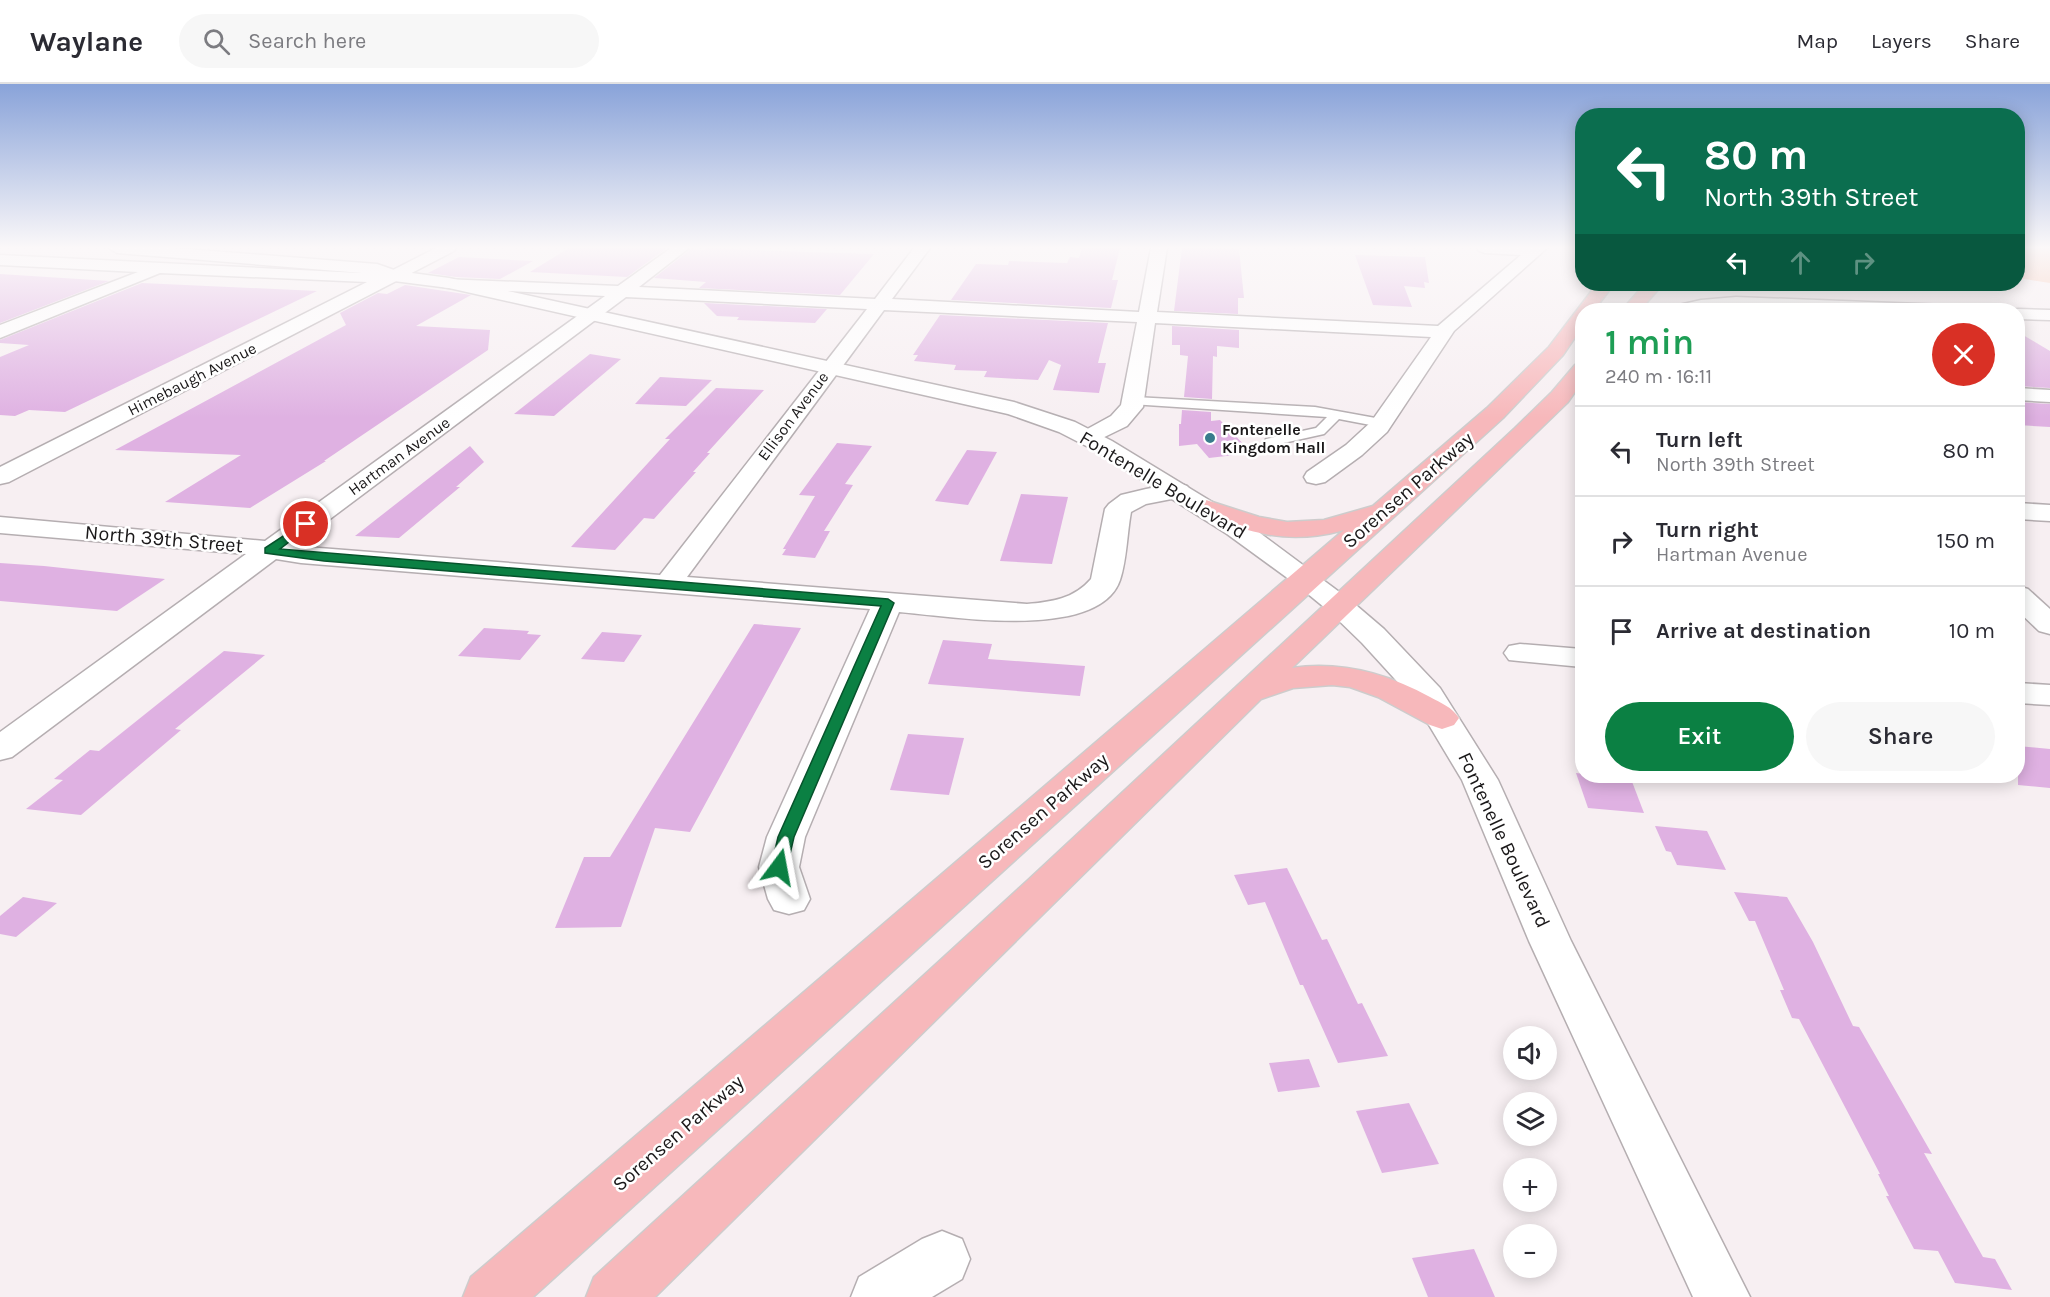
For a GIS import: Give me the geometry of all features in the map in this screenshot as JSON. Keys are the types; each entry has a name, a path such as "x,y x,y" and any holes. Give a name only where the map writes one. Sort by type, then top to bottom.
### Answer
{"main road":[{"name":"Sorensen Parkway","path":"492,1297 1495,413 1556,351 1575,324"},
{"path":"1569,333 1572,350 1575,352"},
{"name":"Sorensen Parkway","path":"614,1297 1545,411 1575,377"},
{"path":"1203,507 1261,527 1299,532 1336,526 1388,507"},
{"path":"1249,692 1291,678 1331,675 1360,679 1385,687 1408,697 1442,718"}],"street":[{"path":"0,332 70,305"},
{"name":"Himebaugh Avenue","path":"0,477 338,305"},
{"name":"Fontenelle Boulevard","path":"545,305 1014,409 1067,427 1203,507 1307,579 1340,606 1373,636 1420,687 1480,780 1550,941 1722,1297"},
{"name":"Hartman Avenue","path":"0,749 604,305"},
{"name":"Ellison Avenue","path":"667,585 879,305"},
{"path":"892,305 1443,332"},
{"path":"1088,438 1126,416 1134,401 1150,305"},
{"path":"1316,477 1354,450 1382,423 1443,332 1474,305"},
{"path":"2025,314 2050,315"},
{"path":"2025,394 2050,396"},
{"name":"North 39th Street","path":"0,525 247,546 269,551 1027,613 1061,609 1079,603 1098,591 1105,581 1118,509 1124,503 1137,499 1178,491"},
{"path":"2025,511 2050,513"},
{"path":"2025,602 2050,625"},
{"path":"789,899 779,867 786,837 888,603"},
{"path":"1520,652 1575,657"},
{"path":"2025,693 2050,695"},
{"path":"879,1297 942,1259"}],"lane":[{"path":"1134,401 1314,411 1382,423"},
{"path":"1270,442 1320,431 1336,415"}],"building":[{"path":"0,305 48,305 0,323"},
{"path":"88,305 289,305 65,412 29,410 15,416 0,415 0,357 29,345 0,343 0,340"},
{"path":"356,305 454,305 416,326 490,330 488,350 324,461 326,461 250,508 165,502 241,455 115,450 346,325 340,313"},
{"path":"706,305 827,309 815,323 737,320 739,317 717,316"},
{"path":"1043,305 1112,305 1111,308"},
{"path":"1175,305 1238,305 1238,314 1174,311"},
{"path":"1373,305 1411,305 1412,307"},
{"path":"940,315 1108,323 1098,363 1106,363 1099,393 1053,390 1061,365 1049,360 1038,380 984,377 987,371 954,370 956,365 914,361 918,355 913,355"},
{"path":"1172,326 1239,330 1239,348 1217,346 1217,357 1213,356 1212,399 1184,397 1188,356 1180,355 1180,345 1172,345"},
{"path":"2025,336 2050,351 2050,388 2025,386"},
{"path":"590,354 621,359 554,416 514,414"},
{"path":"660,377 712,380 686,406 635,404"},
{"path":"716,388 764,390 707,453 710,453 693,472 696,472 654,519 644,518 615,550 571,547 670,439 665,439"},
{"path":"2025,402 2050,404 2050,427 2025,425"},
{"name":"Fontenelle Kingdom Hall","path":"1182,410 1211,412 1211,421 1220,420 1252,453 1209,458 1197,444 1179,446 1179,424 1181,424"},
{"path":"837,443 872,446 845,484 853,485 824,531 830,531 815,558 782,555 786,549 783,549 815,496 799,495"},
{"path":"470,446 484,462 456,487 460,487 399,538 355,536"},
{"path":"967,450 997,452 968,505 935,501"},
{"path":"1021,494 1068,497 1052,564 1000,561"},
{"path":"0,563 165,579 117,611 0,601"},
{"path":"754,624 801,628 690,832 655,828 621,927 555,928 584,857 610,857"},
{"path":"484,628 529,631 527,634 541,635 520,660 458,656"},
{"path":"602,632 642,635 624,662 581,659"},
{"path":"943,640 992,644 988,659 1085,666 1080,696 928,684"},
{"path":"224,651 265,655 175,729 181,730 81,815 26,809 63,780 54,779 90,750 99,751"},
{"path":"908,734 964,738 949,795 890,790"},
{"path":"2025,747 2050,749 2050,788 2018,785 2018,783 2025,783"},
{"path":"1579,783 1633,783 1644,813 1588,808"},
{"path":"1655,826 1707,831 1726,870 1677,865 1671,852 1666,851"},
{"path":"1287,868 1322,940 1327,939 1358,1004 1362,1003 1388,1056 1338,1063 1303,985 1300,985 1265,902 1248,905 1234,875"},
{"path":"1734,892 1787,897 1813,942 1853,1026 1859,1027 1932,1154 1924,1153 1983,1257 1995,1259 2012,1290 1955,1283 1938,1251 1914,1249 1886,1196 1889,1196 1878,1174 1880,1174 1799,1019 1792,1018 1780,990 1784,990 1755,921 1749,921"},
{"path":"23,897 57,903 16,937 0,934 0,916"},
{"path":"1309,1059 1320,1087 1278,1092 1269,1063"},
{"path":"1409,1103 1439,1164 1382,1173 1356,1111"},
{"path":"1474,1249 1495,1297 1428,1297 1412,1258"}],"place":[{"name":"Fontenelle Kingdom Hall","path":"1210,438"}],"route":[{"path":"306,524 269,551 888,603 786,837 779,867"}]}
